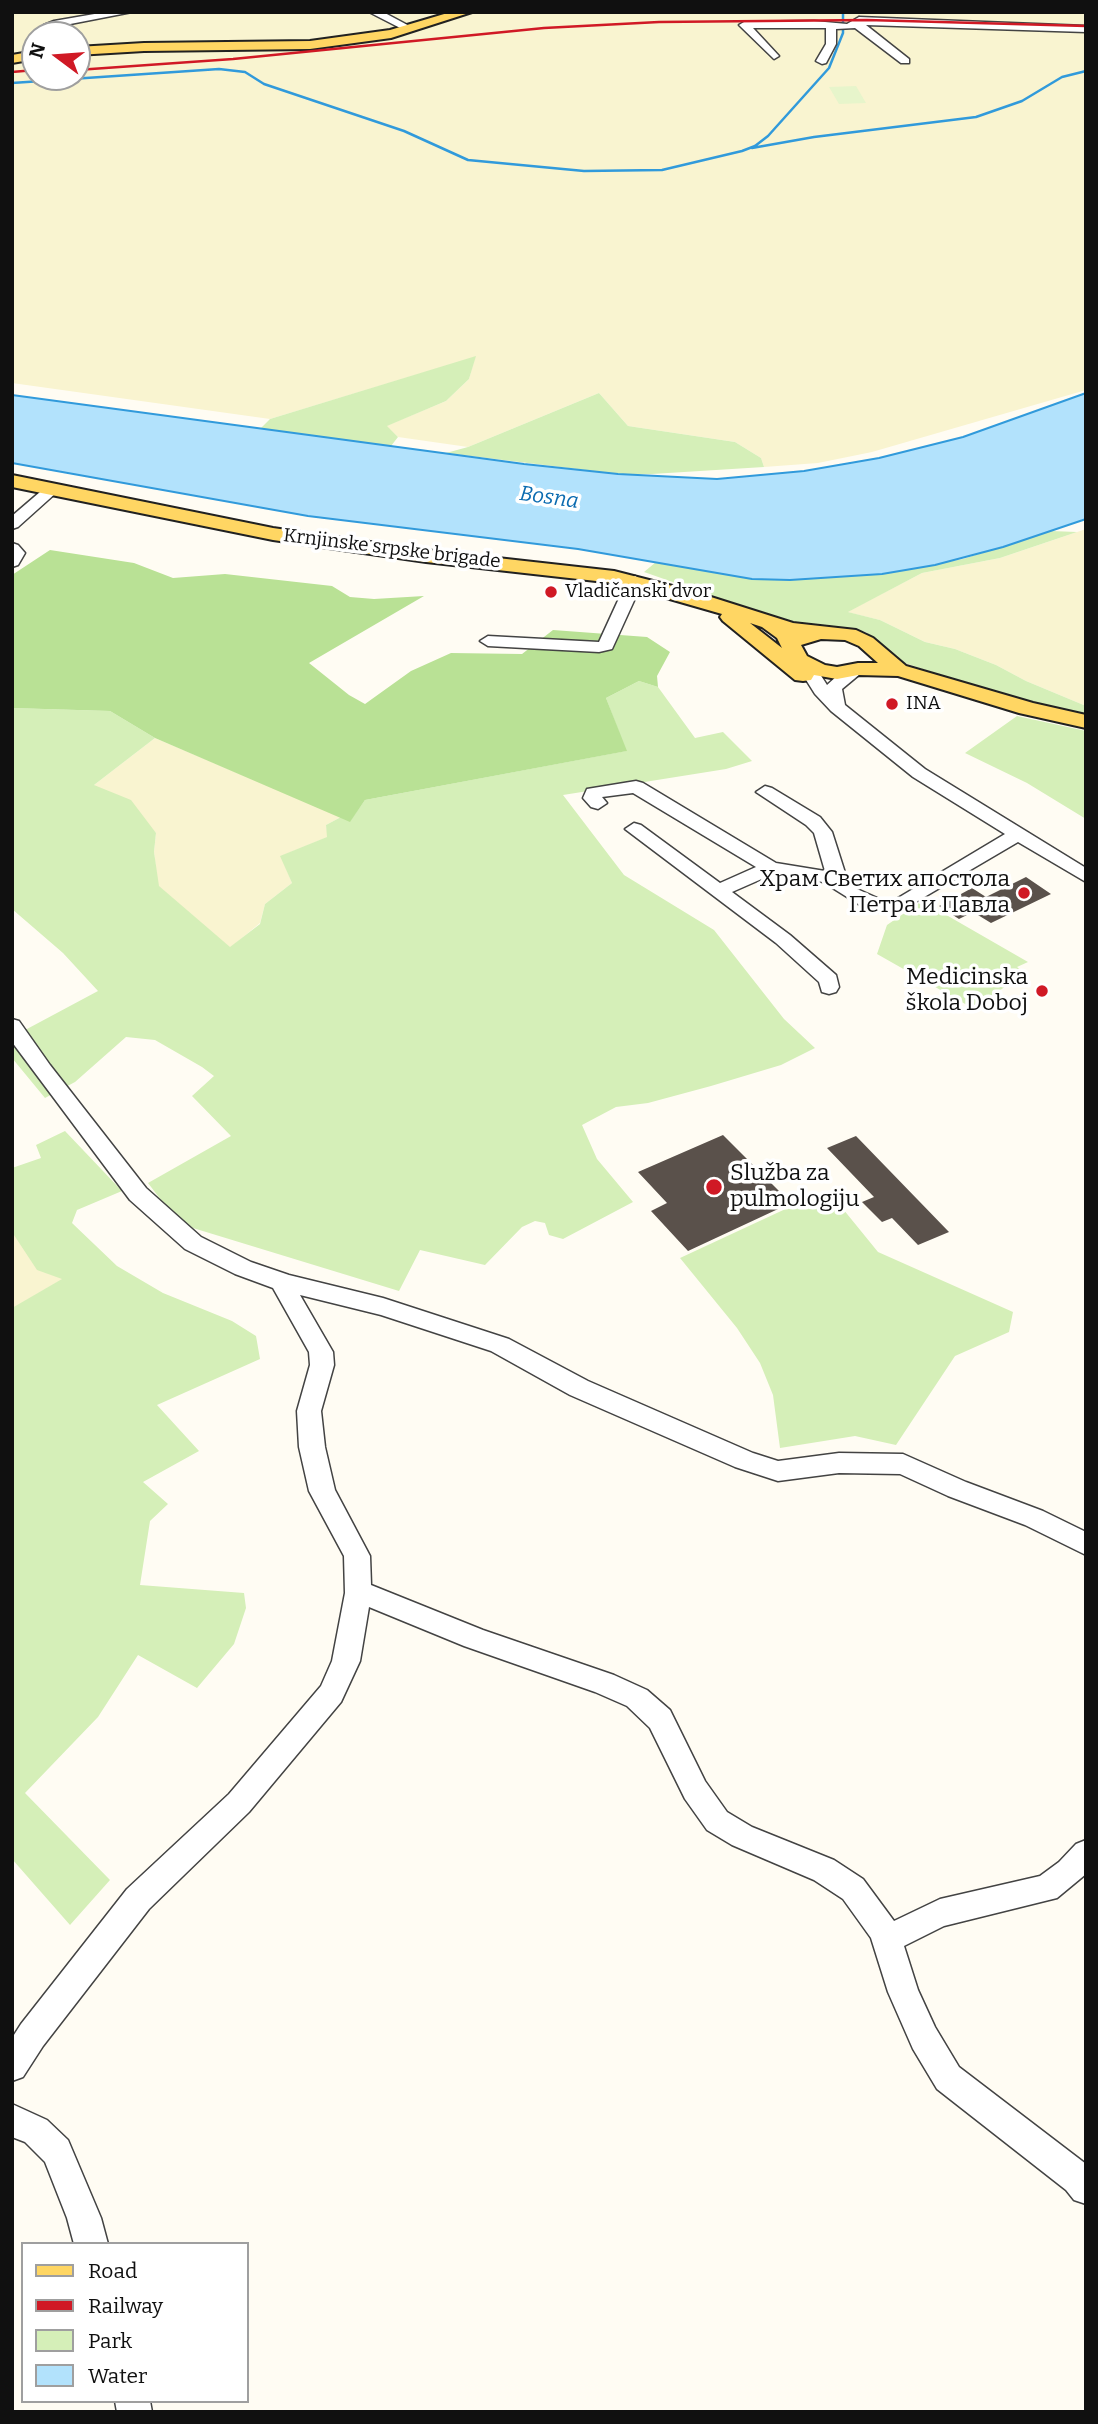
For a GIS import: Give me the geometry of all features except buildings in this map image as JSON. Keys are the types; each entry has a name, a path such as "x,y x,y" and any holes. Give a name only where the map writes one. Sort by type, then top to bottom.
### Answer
{"main road":[{"path":"91,50 155,46 310,45 411,29 466,12"},
{"name":"Krnjinske srpske brigade","path":"12,481 273,534 635,581 770,623 819,633 849,634 899,670"},
{"path":"704,601 731,618 821,690"},
{"path":"770,623 785,634 800,657 828,672 899,670 994,699 1086,722"},
{"path":"800,657 805,637 819,633"},
{"path":"856,670 871,659 870,647"}],"street":[{"path":"70,21 127,12"},
{"path":"374,12 411,29"},
{"path":"774,56 744,24 849,23 1086,29"},
{"path":"849,23 905,61"},
{"path":"822,61 831,44 849,23"},
{"path":"12,524 52,489"},
{"path":"12,548 17,553 12,562"},
{"path":"488,641 599,647 606,645 635,581"},
{"path":"800,657 821,690 875,741 919,773 1084,876"},
{"path":"836,706 833,701 834,687 856,670"},
{"path":"598,803 592,798 594,793 636,787 771,868 838,881"},
{"path":"765,792 813,821 823,832 838,881 850,893 882,907 897,906 1018,834"},
{"path":"634,829 783,939 829,980 829,987"},
{"path":"717,892 771,868"},
{"path":"12,1026 42,1070 138,1194 193,1243 243,1268 285,1283 383,1307 500,1345 579,1388 744,1460 778,1471 839,1463 904,1464 957,1489 1034,1518 1086,1544"},
{"path":"12,2066 32,2035 138,1899 239,1803 331,1695 346,1661 358,1593 357,1556 322,1491 312,1447 309,1411 321,1365 321,1352 285,1290 285,1283"},
{"path":"358,1593 384,1600 474,1638 604,1683 637,1698 660,1719 695,1790 717,1821 742,1836 824,1870 853,1889 887,1939 903,1992 924,2038 948,2078 1077,2178 1086,2188"},
{"path":"887,1939 940,1913 1046,1888 1069,1872 1086,1853"},
{"path":"12,2120 36,2131 57,2151 84,2218 90,2242"}],"shaded area":[{"path":"12,12 1086,12 1086,390 872,452 818,463 764,467 761,458 735,442 628,426 599,393 468,447 398,437 386,426 446,401 469,379 475,357 270,419 12,383"},
{"path":"1086,529 1086,706 1026,681 996,665 955,649 925,642 880,620 847,612 922,573 1000,558"},
{"path":"155,738 341,817 326,825 328,837 281,856 292,883 265,904 260,923 230,948 158,886 154,852 156,833 94,785"},
{"path":"12,1232 63,1279 13,1308 12,1308"}],"green space":[{"path":"856,86 866,103 839,104 829,87"},
{"path":"476,356 469,379 446,401 387,426 398,437 391,446 260,429 270,419"},
{"path":"599,393 628,426 735,442 761,458 764,467 618,474 446,453 468,447"},
{"path":"1051,531 1077,532 1000,558 922,573 848,612 880,620 925,642 955,649 996,665 1026,681 1086,706 1086,717 1007,698 902,662 885,652 866,632 836,627 812,628 787,622 644,572 656,562 752,579 790,580 882,574 963,559"},
{"path":"50,550 134,563 173,578 225,574 332,586 350,597 374,599 424,596 309,663 349,695 365,704 411,671 451,653 522,654 553,630 647,637 670,652 657,676 658,687 639,681 606,698 627,751 365,800 350,822 155,738 110,711 12,708 12,575"},
{"path":"639,681 658,687 695,738 723,732 752,761 726,769 563,795 624,875 714,930 784,1019 815,1048 781,1065 711,1086 648,1103 616,1107 582,1125 597,1159 633,1202 563,1239 549,1235 545,1223 535,1221 522,1227 485,1265 420,1250 399,1291 193,1228 171,1213 148,1183 231,1136 192,1096 214,1076 202,1067 155,1040 126,1037 75,1082 45,1098 12,1058 12,1037 98,991 63,953 12,909 12,708 110,711 155,738 94,785 131,800 156,833 154,852 159,886 230,947 260,924 265,904 292,883 280,856 327,837 326,825 341,817 350,821 365,800 626,751 606,698"},
{"path":"1017,716 1086,731 1086,819 1027,783 965,753"},
{"path":"922,901 1028,962 1017,967 1024,973 974,1009 877,954 887,925"},
{"path":"65,1131 122,1191 77,1210 72,1223 117,1266 163,1293 232,1321 256,1336 260,1359 157,1405 199,1451 143,1482 168,1504 150,1521 140,1585 244,1593 246,1608 234,1644 197,1688 138,1655 98,1717 25,1793 110,1880 70,1925 12,1859 12,1308 62,1279 37,1270 12,1232 12,1168 41,1158 36,1145"},
{"path":"830,1193 878,1252 1013,1312 1009,1332 955,1356 896,1445 855,1436 780,1448 773,1395 760,1363 737,1328 680,1258 807,1199"}],"water":[{"name":"Bosna","path":"1086,393 1086,519 1003,547 935,565 882,574 790,580 752,579 578,549 308,516 12,463 12,395 524,464 618,474 717,479 804,471 879,458 963,437"}],"waterway":[{"path":"12,83 219,69 245,72 264,84 404,131 468,160 584,171 662,170 742,151 755,146 768,136 829,68 843,33 843,12"},
{"path":"752,148 814,137 976,117 1022,101 1062,77 1086,71"}],"railway":[{"path":"91,69 233,59 544,28 659,22 867,20 1086,26"},
{"path":"12,72 21,71"}],"place":[{"name":"Vladičanski dvor","path":"551,592"},
{"name":"INA","path":"892,704"},
{"name":"Храм Светих апостола Петра и Павла","path":"1024,893"},
{"name":"Medicinska škola Doboj","path":"1042,991"},
{"name":"Služba za pulmologiju","path":"714,1187"}]}
